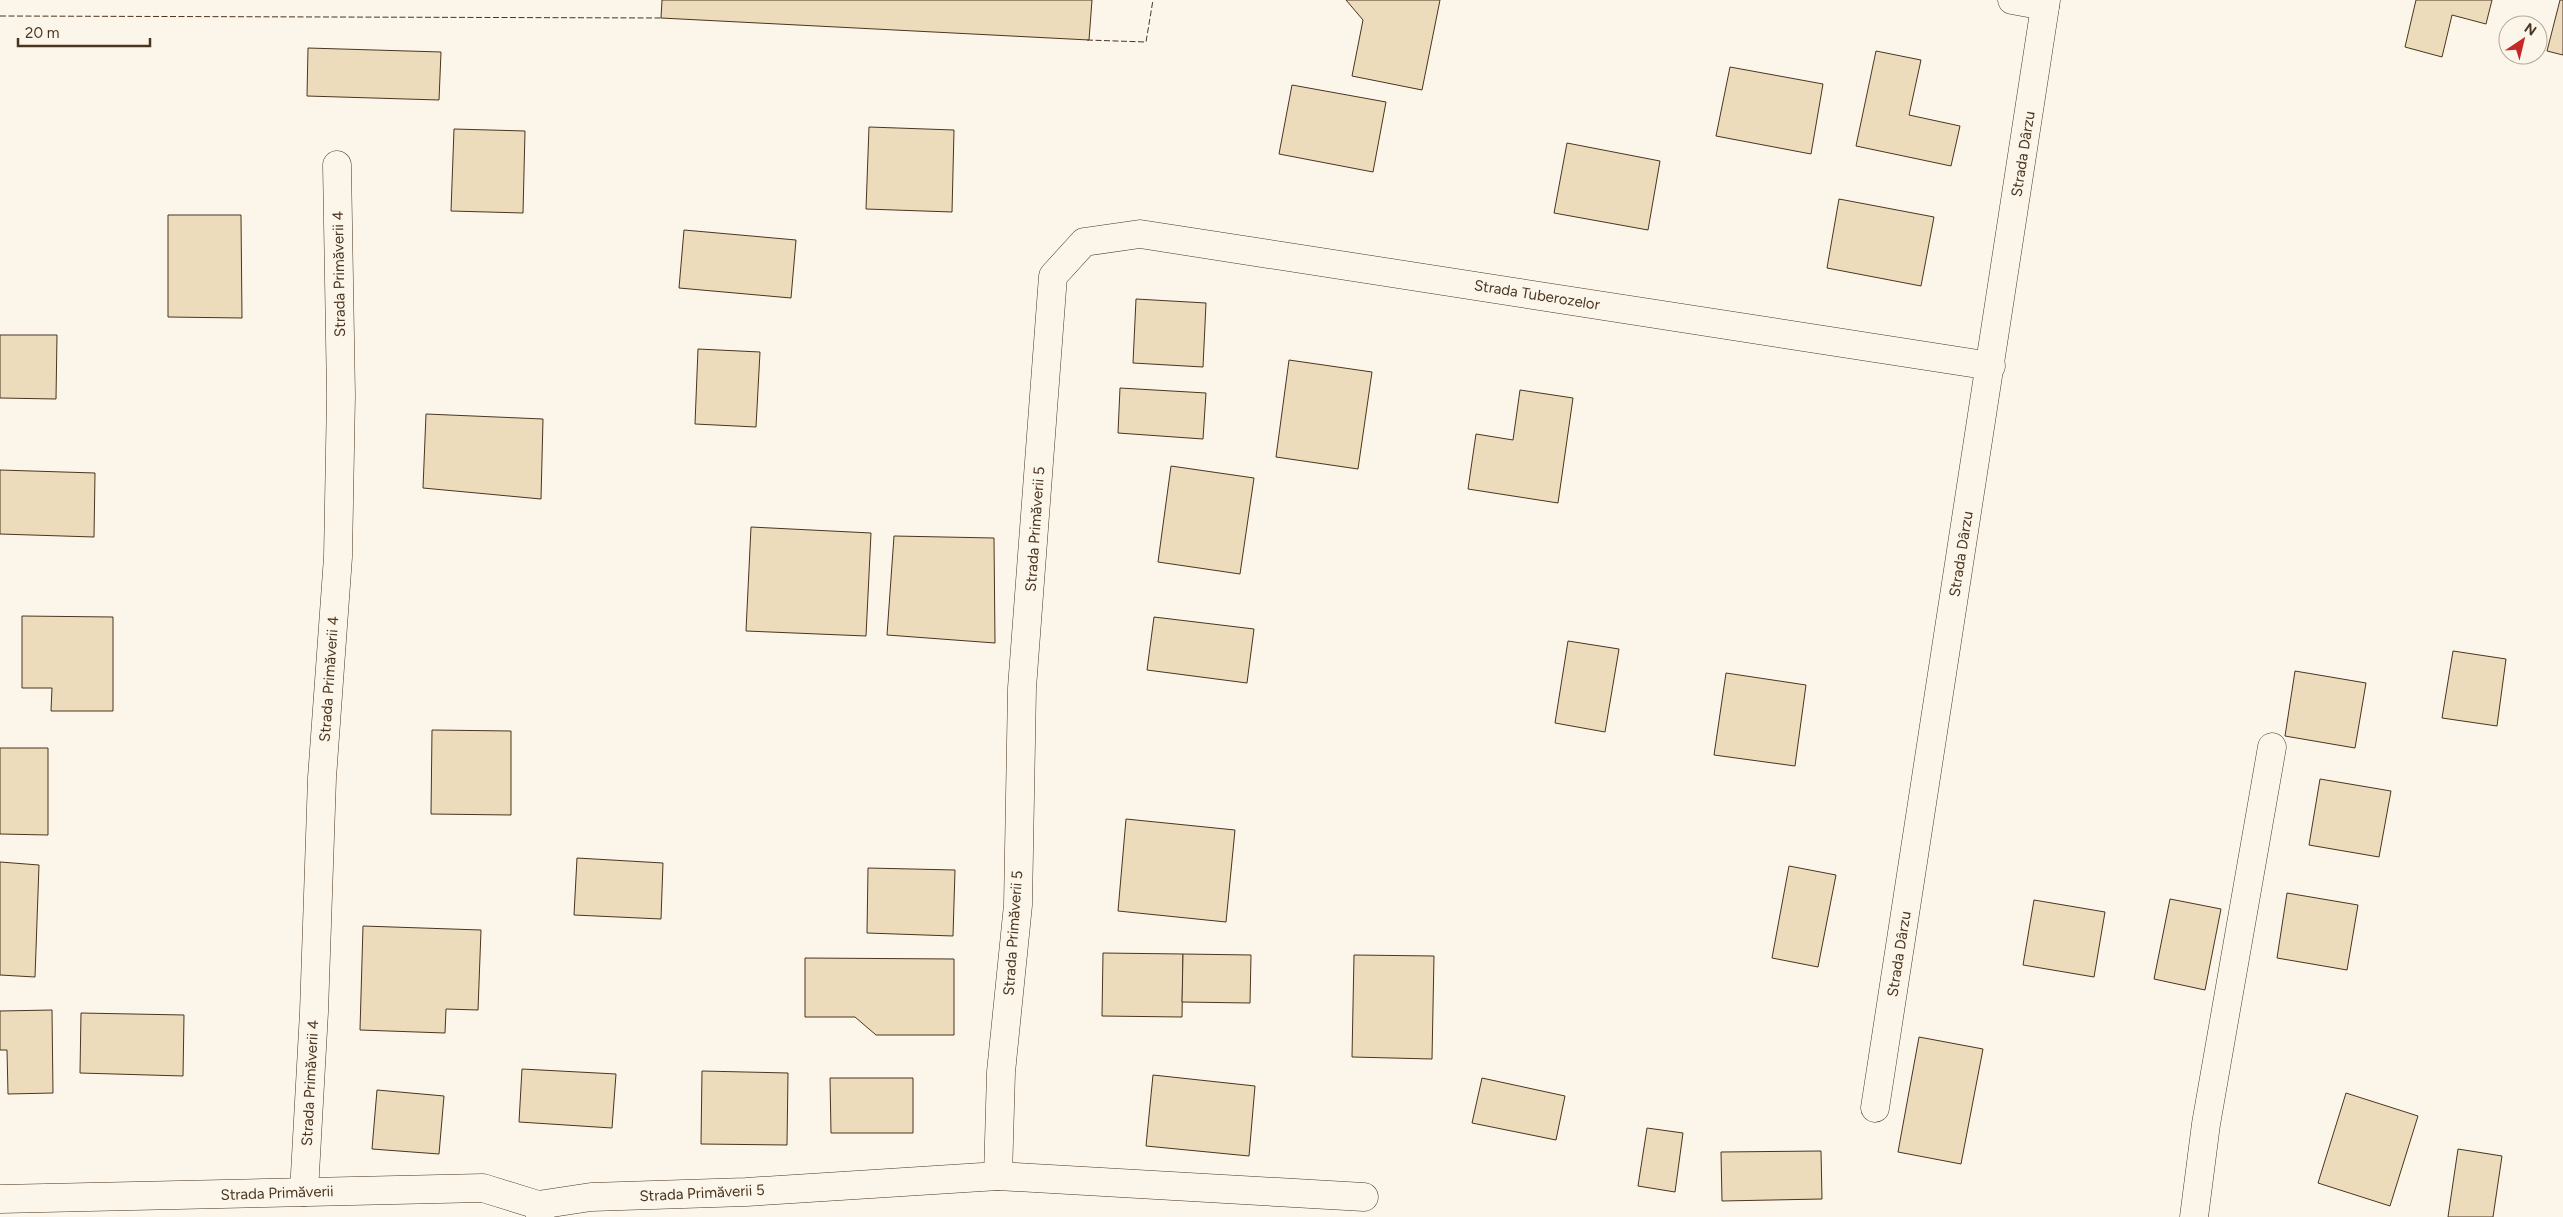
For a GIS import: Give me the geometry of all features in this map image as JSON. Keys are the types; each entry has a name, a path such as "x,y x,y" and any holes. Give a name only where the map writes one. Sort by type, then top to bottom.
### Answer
{"street":[{"path":"2012,0 2045,3"},
{"name":"Strada Dârzu","path":"1875,1108 2045,3"},
{"name":"Strada Primăverii 4","path":"304,1192 314,1012 322,778 338,557 341,395 337,165"},
{"name":"Strada Tuberozelor","path":"1084,242 1140,234 1990,366"},
{"name":"Strada Primăverii 5","path":"539,1211 591,1197 746,1192 998,1176 1001,1072 1018,905 1022,688 1053,276 1084,242"},
{"path":"2194,1217 2206,1124 2272,747"},
{"path":"998,1176 1364,1197"},
{"name":"Strada Primăverii","path":"0,1199 483,1188 539,1211"}],"building":[{"path":"662,0 1092,0 1089,40 661,18"},
{"path":"1346,0 1440,0 1422,90 1352,76 1363,20"},
{"path":"2416,0 2492,0 2486,24 2452,15 2442,57 2405,47"},
{"path":"2560,0 2563,0 2563,55 2548,51"},
{"path":"308,48 441,52 439,100 307,96"},
{"path":"1876,51 1921,60 1909,115 1960,126 1951,166 1856,146"},
{"path":"1730,67 1823,84 1811,154 1716,136"},
{"path":"1292,85 1386,102 1373,172 1279,154"},
{"path":"869,127 954,130 952,212 866,209"},
{"path":"454,129 525,131 523,213 451,211"},
{"path":"1567,143 1660,161 1648,230 1554,213"},
{"path":"1839,199 1934,217 1921,286 1827,268"},
{"path":"168,215 241,215 242,318 168,317"},
{"path":"684,230 796,240 791,298 679,288"},
{"path":"1136,299 1206,303 1203,367 1133,363"},
{"path":"0,335 57,335 56,399 0,398"},
{"path":"698,349 760,352 756,427 695,424"},
{"path":"1289,360 1372,372 1358,469 1276,457"},
{"path":"1120,388 1206,393 1203,439 1118,433"},
{"path":"1520,390 1573,398 1558,503 1468,489 1476,434 1513,440"},
{"path":"426,414 543,419 541,499 423,488"},
{"path":"1171,466 1254,478 1240,574 1158,562"},
{"path":"0,470 95,473 94,537 0,534"},
{"path":"751,527 871,533 866,636 746,631"},
{"path":"894,536 994,538 995,643 887,635"},
{"path":"22,616 113,617 113,711 51,711 52,688 22,688"},
{"path":"1154,617 1254,629 1247,683 1147,670"},
{"path":"1568,641 1619,649 1605,732 1555,723"},
{"path":"2453,651 2506,659 2497,726 2442,718"},
{"path":"2295,671 2366,683 2355,748 2285,736"},
{"path":"1726,673 1806,685 1795,766 1714,755"},
{"path":"432,730 511,731 511,815 431,814"},
{"path":"0,748 48,748 48,835 0,834"},
{"path":"2320,779 2391,791 2379,857 2309,845"},
{"path":"1126,819 1235,830 1226,922 1118,911"},
{"path":"577,858 663,863 661,919 574,915"},
{"path":"0,862 39,865 35,977 0,975"},
{"path":"1789,866 1836,875 1818,967 1772,958"},
{"path":"868,868 955,870 953,936 867,933"},
{"path":"2287,893 2358,905 2347,970 2277,958"},
{"path":"2170,899 2221,909 2205,990 2154,979"},
{"path":"2034,900 2105,912 2094,977 2023,965"},
{"path":"363,926 481,930 478,1010 446,1009 445,1033 360,1030"},
{"path":"1103,953 1183,954 1182,1017 1102,1016"},
{"path":"1183,954 1251,955 1250,1003 1182,1002"},
{"path":"1354,955 1434,956 1432,1059 1352,1057"},
{"path":"805,958 954,959 954,1035 876,1035 855,1017 805,1017"},
{"path":"52,1010 53,1093 8,1094 7,1050 0,1050 0,1011"},
{"path":"81,1013 184,1015 183,1076 80,1073"},
{"path":"1919,1037 1983,1049 1961,1164 1898,1152"},
{"path":"522,1069 616,1074 612,1128 519,1122"},
{"path":"702,1071 788,1073 787,1145 701,1144"},
{"path":"1153,1075 1255,1086 1249,1156 1146,1146"},
{"path":"830,1078 913,1078 913,1133 831,1133"},
{"path":"1482,1078 1565,1096 1556,1140 1472,1123"},
{"path":"377,1090 444,1096 439,1154 372,1149"},
{"path":"2346,1093 2418,1116 2390,1206 2318,1183"},
{"path":"1647,1128 1683,1133 1675,1192 1638,1186"},
{"path":"2458,1149 2502,1156 2493,1217 2448,1217"},
{"path":"1821,1151 1822,1199 1722,1201 1721,1152"}],"fence":[{"path":"1087,40 1146,42 1153,0"},
{"path":"0,16 662,18"}]}
